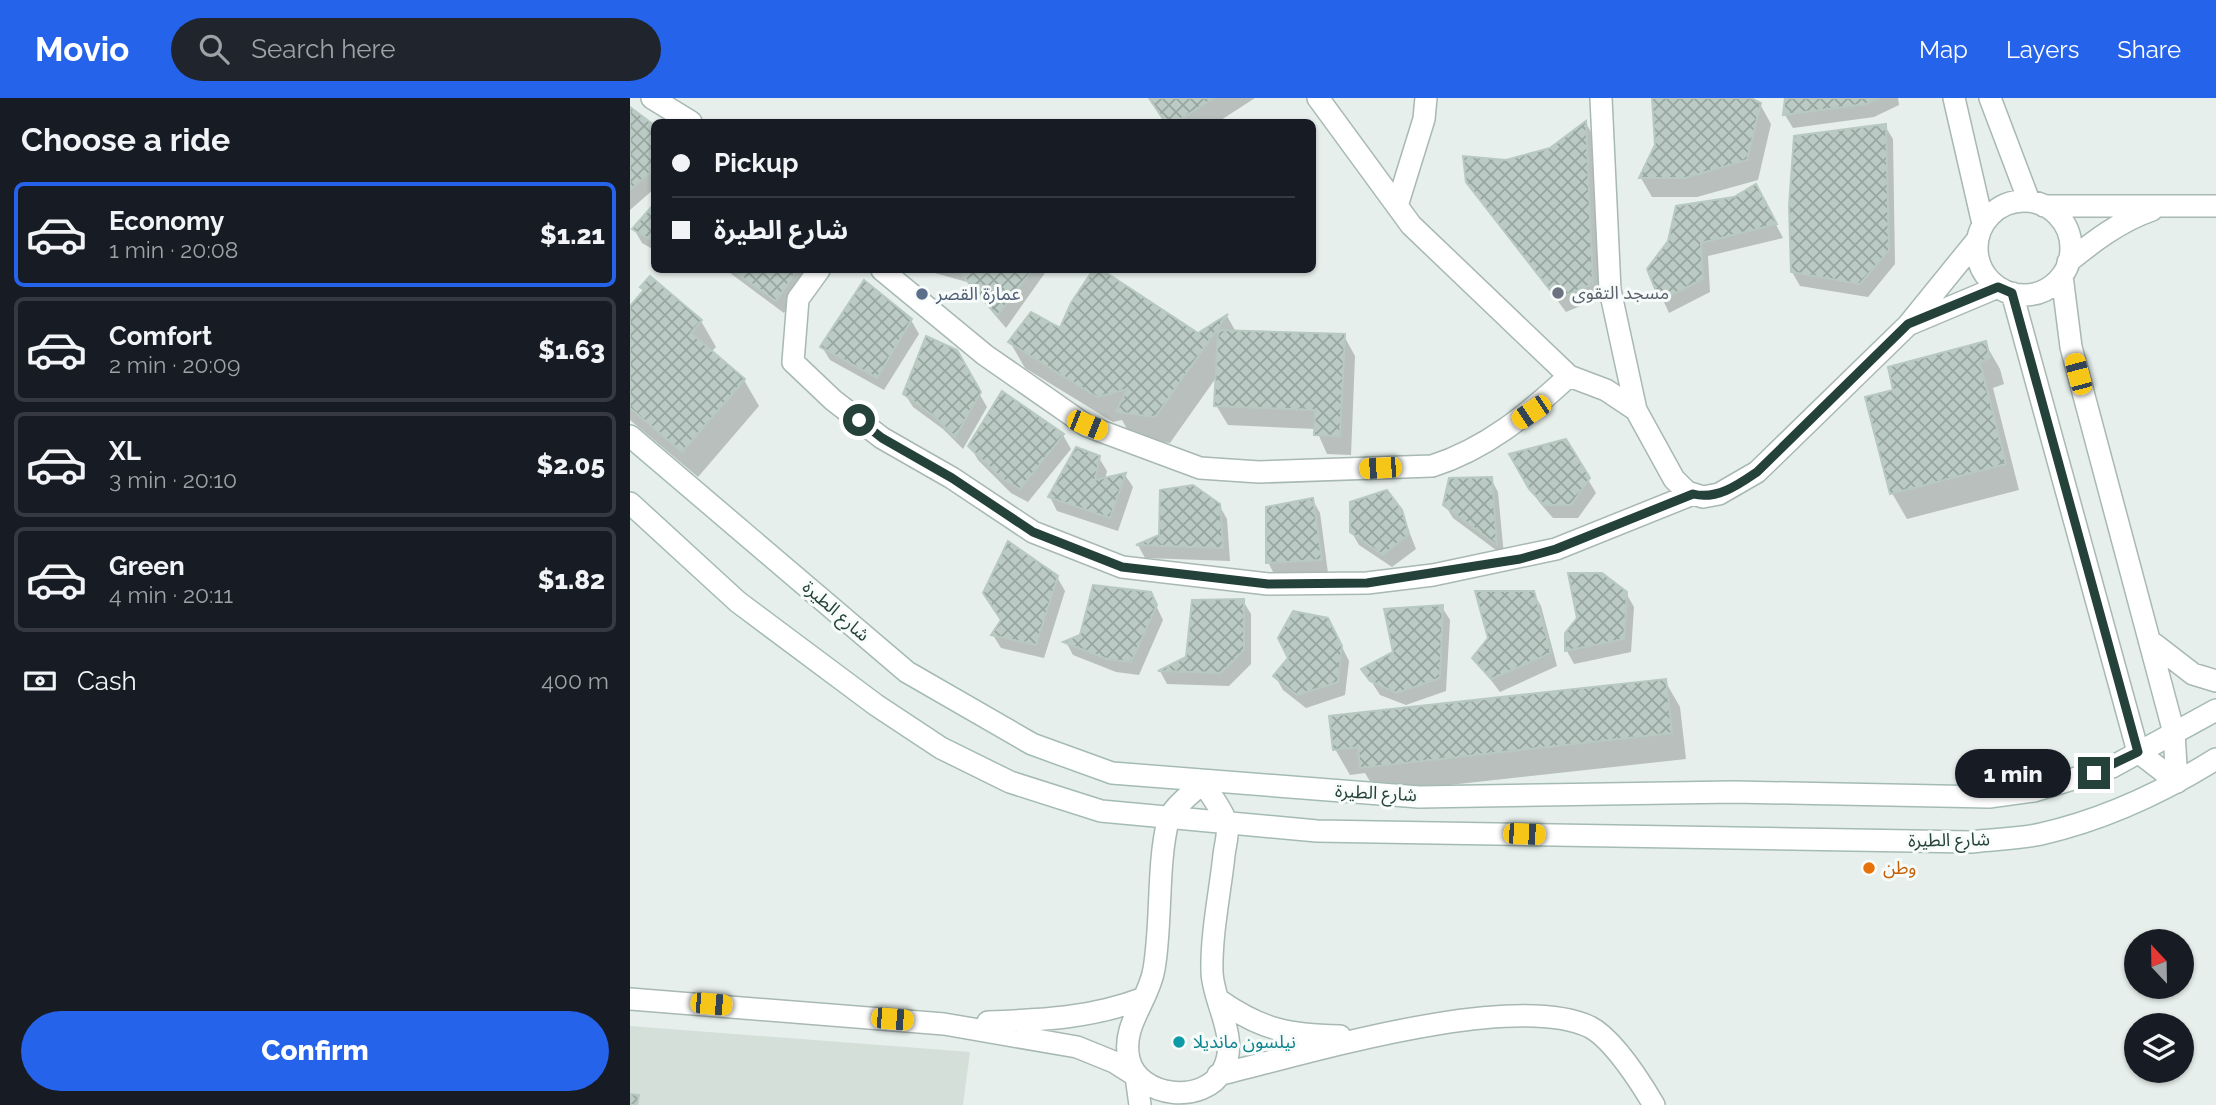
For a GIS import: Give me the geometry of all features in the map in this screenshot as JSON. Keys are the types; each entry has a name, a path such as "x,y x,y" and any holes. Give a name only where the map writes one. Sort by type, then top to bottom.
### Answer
{"street":[{"path":"652,98 686,119"},
{"path":"1318,98 1411,225 1569,376 1606,390 1636,410"},
{"path":"1397,206 1424,119 1426,98"},
{"path":"1601,98 1610,290 1636,410 1674,479 1693,494 1703,497 1719,494 1757,472 1908,324 1993,212 2007,204 2216,206"},
{"path":"1954,98 1980,232 1977,255 1982,271 2005,290 2022,295 2038,293 2118,225 2168,205"},
{"path":"1990,98 2036,203 2062,219 2068,233 2065,269 2071,347 2174,733 2177,782"},
{"path":"817,273 798,299 793,362 833,400 882,438 952,478 1033,532 1122,567 1268,584 1367,583 1433,575 1556,549 1693,494"},
{"path":"886,273 985,355 1087,425 1200,468 1259,472 1432,466 1482,445 1531,412 1569,376"},
{"path":"1908,324 2005,290"},
{"path":"2005,290 2138,752 2177,782"},
{"name":"شارع الطيرة","path":"630,436 907,672 1032,744 1112,774 1419,797 1734,792 1989,797 2034,791 2112,767 2216,710"},
{"name":"شارع الطيرة","path":"630,503 738,602 876,705 941,748 1010,782 1101,811 1227,825 1317,831 1971,842 2041,834 2119,809 2177,782 2216,759"},
{"path":"2149,640 2193,674 2216,681"},
{"path":"1140,1105 1136,1076 1129,1061 1127,1044 1129,1028 1154,971 1168,818 1203,782 1227,825 1212,973 1228,1041 1227,1055 1208,1088"},
{"path":"944,1024 1074,1017 1110,1011 1144,998"},
{"path":"630,999 944,1024 1077,1047 1106,1058 1165,1092 1180,1093 1208,1088 1367,1037 1466,1021 1538,1016 1567,1018 1593,1028 1618,1053 1654,1105"},
{"path":"1219,1000 1245,1018 1266,1028 1298,1035 1367,1037"}],"shaded area":[{"path":"630,1026 970,1052 963,1105 630,1105"}],"building":[{"path":"1149,98 1214,98 1181,119 1163,119"},
{"path":"1652,98 1751,98 1761,103 1747,160 1685,178 1639,178 1655,145"},
{"path":"1785,98 1879,98 1866,104 1783,115"},
{"path":"630,107 651,123 651,172 630,190"},
{"path":"1586,121 1593,284 1557,299 1466,182 1463,156 1506,160 1550,148"},
{"path":"1886,124 1889,250 1860,284 1791,272 1789,206 1794,136"},
{"path":"1756,184 1777,224 1701,243 1703,279 1660,301 1647,269 1668,241 1676,206 1734,197"},
{"path":"651,207 651,240 632,229"},
{"path":"736,273 795,273 776,301"},
{"path":"961,273 1030,273 997,316"},
{"path":"1091,273 1107,273 1198,333 1228,314 1155,417 1116,412 1127,389 1097,397 1008,342 1031,312 1060,328 1071,303"},
{"path":"650,276 702,320 691,333 745,379 682,452 630,408 630,306 644,290 640,287"},
{"path":"864,280 912,319 877,378 820,347"},
{"path":"1218,330 1345,334 1340,436 1314,435 1315,410 1214,406"},
{"path":"926,336 957,350 981,392 955,437 934,416 903,394"},
{"path":"1986,341 1990,358 1980,362 2006,464 1890,494 1865,397 1893,390 1888,367"},
{"path":"1002,391 1064,434 1020,489 1002,479 968,446"},
{"path":"1566,439 1590,478 1571,505 1544,505 1529,489 1509,454"},
{"path":"1076,447 1100,456 1095,480 1126,473 1110,518 1048,497"},
{"path":"1492,477 1497,545 1443,505 1449,478"},
{"path":"1193,485 1220,504 1223,548 1136,545 1159,535 1160,490"},
{"path":"1387,490 1402,510 1409,534 1383,555 1350,532 1350,502"},
{"path":"1313,498 1322,560 1266,563 1266,507"},
{"path":"1008,541 1058,576 1036,645 991,635 1001,620 983,593"},
{"path":"1568,573 1602,573 1627,592 1624,639 1565,651 1565,633 1577,618"},
{"path":"1093,585 1151,592 1157,605 1131,662 1107,659 1063,642 1080,635"},
{"path":"1475,591 1534,591 1551,653 1491,679 1472,658 1488,638"},
{"path":"1244,599 1244,650 1221,673 1158,671 1186,657 1192,600"},
{"path":"1443,605 1440,678 1397,693 1370,681 1361,669 1393,652 1384,609"},
{"path":"1293,611 1328,618 1342,646 1338,682 1297,695 1273,676 1288,658 1278,638"},
{"path":"1666,679 1672,733 1360,768 1358,747 1333,750 1329,716"},
{"path":"630,1094 639,1095 637,1105 630,1105"}],"place":[{"name":"مسجد التقوى","path":"1558,293"},
{"name":"عمارة القصر","path":"922,294"},
{"name":"وطن","path":"1869,868"},
{"name":"نيلسون مانديلا","path":"1179,1042"}],"route":[{"path":"859,420 882,438 952,478 1033,532 1122,567 1268,584 1367,583 1433,575 1520,559 1556,549 1693,494 1703,497 1719,494 1739,485 1757,472 1908,324 1998,287 2012,293 2138,752 2112,767 2094,773"}]}
